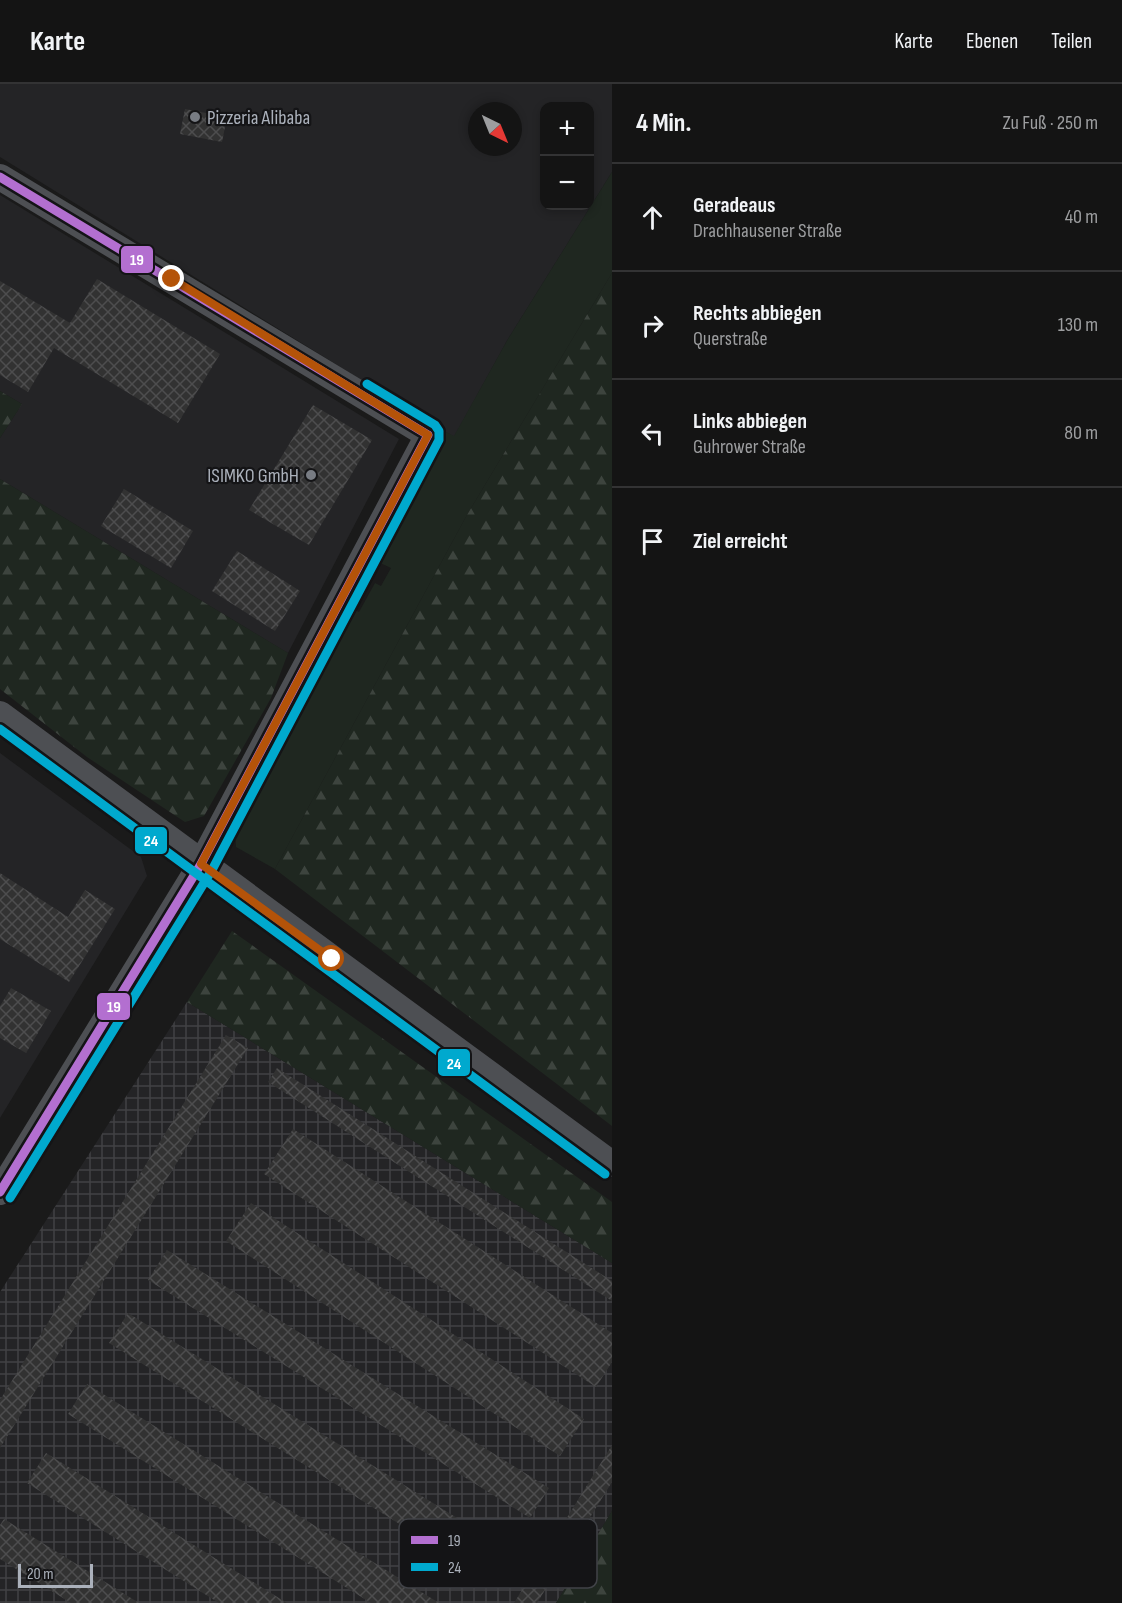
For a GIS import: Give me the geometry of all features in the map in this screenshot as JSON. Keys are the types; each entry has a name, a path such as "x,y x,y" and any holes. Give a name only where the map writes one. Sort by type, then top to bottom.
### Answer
{"street":[{"path":"0,177 428,435 201,864 0,1192"},
{"path":"0,714 612,1164"}],"shaded area":[{"path":"0,84 612,84 612,172 594,201 594,102 540,102 540,210 588,210 508,339 454,437 0,157"},
{"path":"0,195 399,439 288,653 0,479 0,438 22,404 0,391"},
{"path":"0,753 141,857 147,876 0,1118"},
{"path":"187,1002 612,1263 612,1511 597,1536 597,1519 399,1519 399,1588 565,1588 556,1603 0,1603 0,1292"}],"green space":[{"path":"612,172 612,273 467,515 275,869 236,847 235,831 352,609 359,612 375,583 381,586 391,568 376,561 446,432 454,436 508,339 588,210 594,210 594,201"},
{"path":"612,273 612,1126 275,869 467,515"},
{"path":"0,391 22,404 0,438"},
{"path":"0,479 288,653 271,698 204,816 185,822 87,757 0,689"},
{"path":"232,931 612,1202 612,1263 187,1002"},
{"path":"612,1511 612,1603 556,1603 565,1588 597,1588 597,1536"}],"building":[{"path":"185,109 227,117 222,142 180,134"},
{"path":"97,279 220,354 178,423 54,348 28,392 0,375 0,281 70,323"},
{"name":"ISIMKO GmbH","path":"313,405 372,440 309,545 249,510"},
{"path":"124,489 193,531 171,568 101,526"},
{"path":"237,551 300,591 275,631 212,591"},
{"path":"0,873 68,917 85,890 115,909 69,982 0,939"},
{"path":"11,988 51,1011 26,1053 0,1038 0,1006"},
{"path":"226,1035 248,1048 0,1448 0,1400"},
{"path":"277,1068 612,1281 612,1301 268,1082"},
{"path":"293,1129 612,1333 612,1362 596,1387 264,1174"},
{"path":"251,1203 584,1419 560,1456 226,1241"},
{"path":"167,1250 549,1488 530,1518 148,1280"},
{"path":"128,1313 459,1519 399,1519 399,1524 109,1343"},
{"path":"87,1384 399,1578 399,1588 415,1588 439,1603 371,1603 68,1414"},
{"path":"612,1445 612,1482 589,1519 566,1519"},
{"path":"46,1453 287,1603 219,1603 27,1483"},
{"path":"4,1519 139,1603 71,1603 0,1559 0,1525"},
{"path":"523,1588 546,1588 537,1603 514,1603"}],"transit line":[{"name":"19","path":"0,177 428,435"},
{"name":"24","path":"10,1198 212,870 439,440 439,431 435,425 367,384"},
{"name":"19","path":"0,1192 201,864 428,435"},
{"name":"24","path":"0,729 605,1174"}],"place":[{"name":"Pizzeria Alibaba","path":"195,117"},
{"name":"ISIMKO GmbH","path":"311,475"}],"route":[{"path":"172,279 428,435 201,864 332,959"}]}
